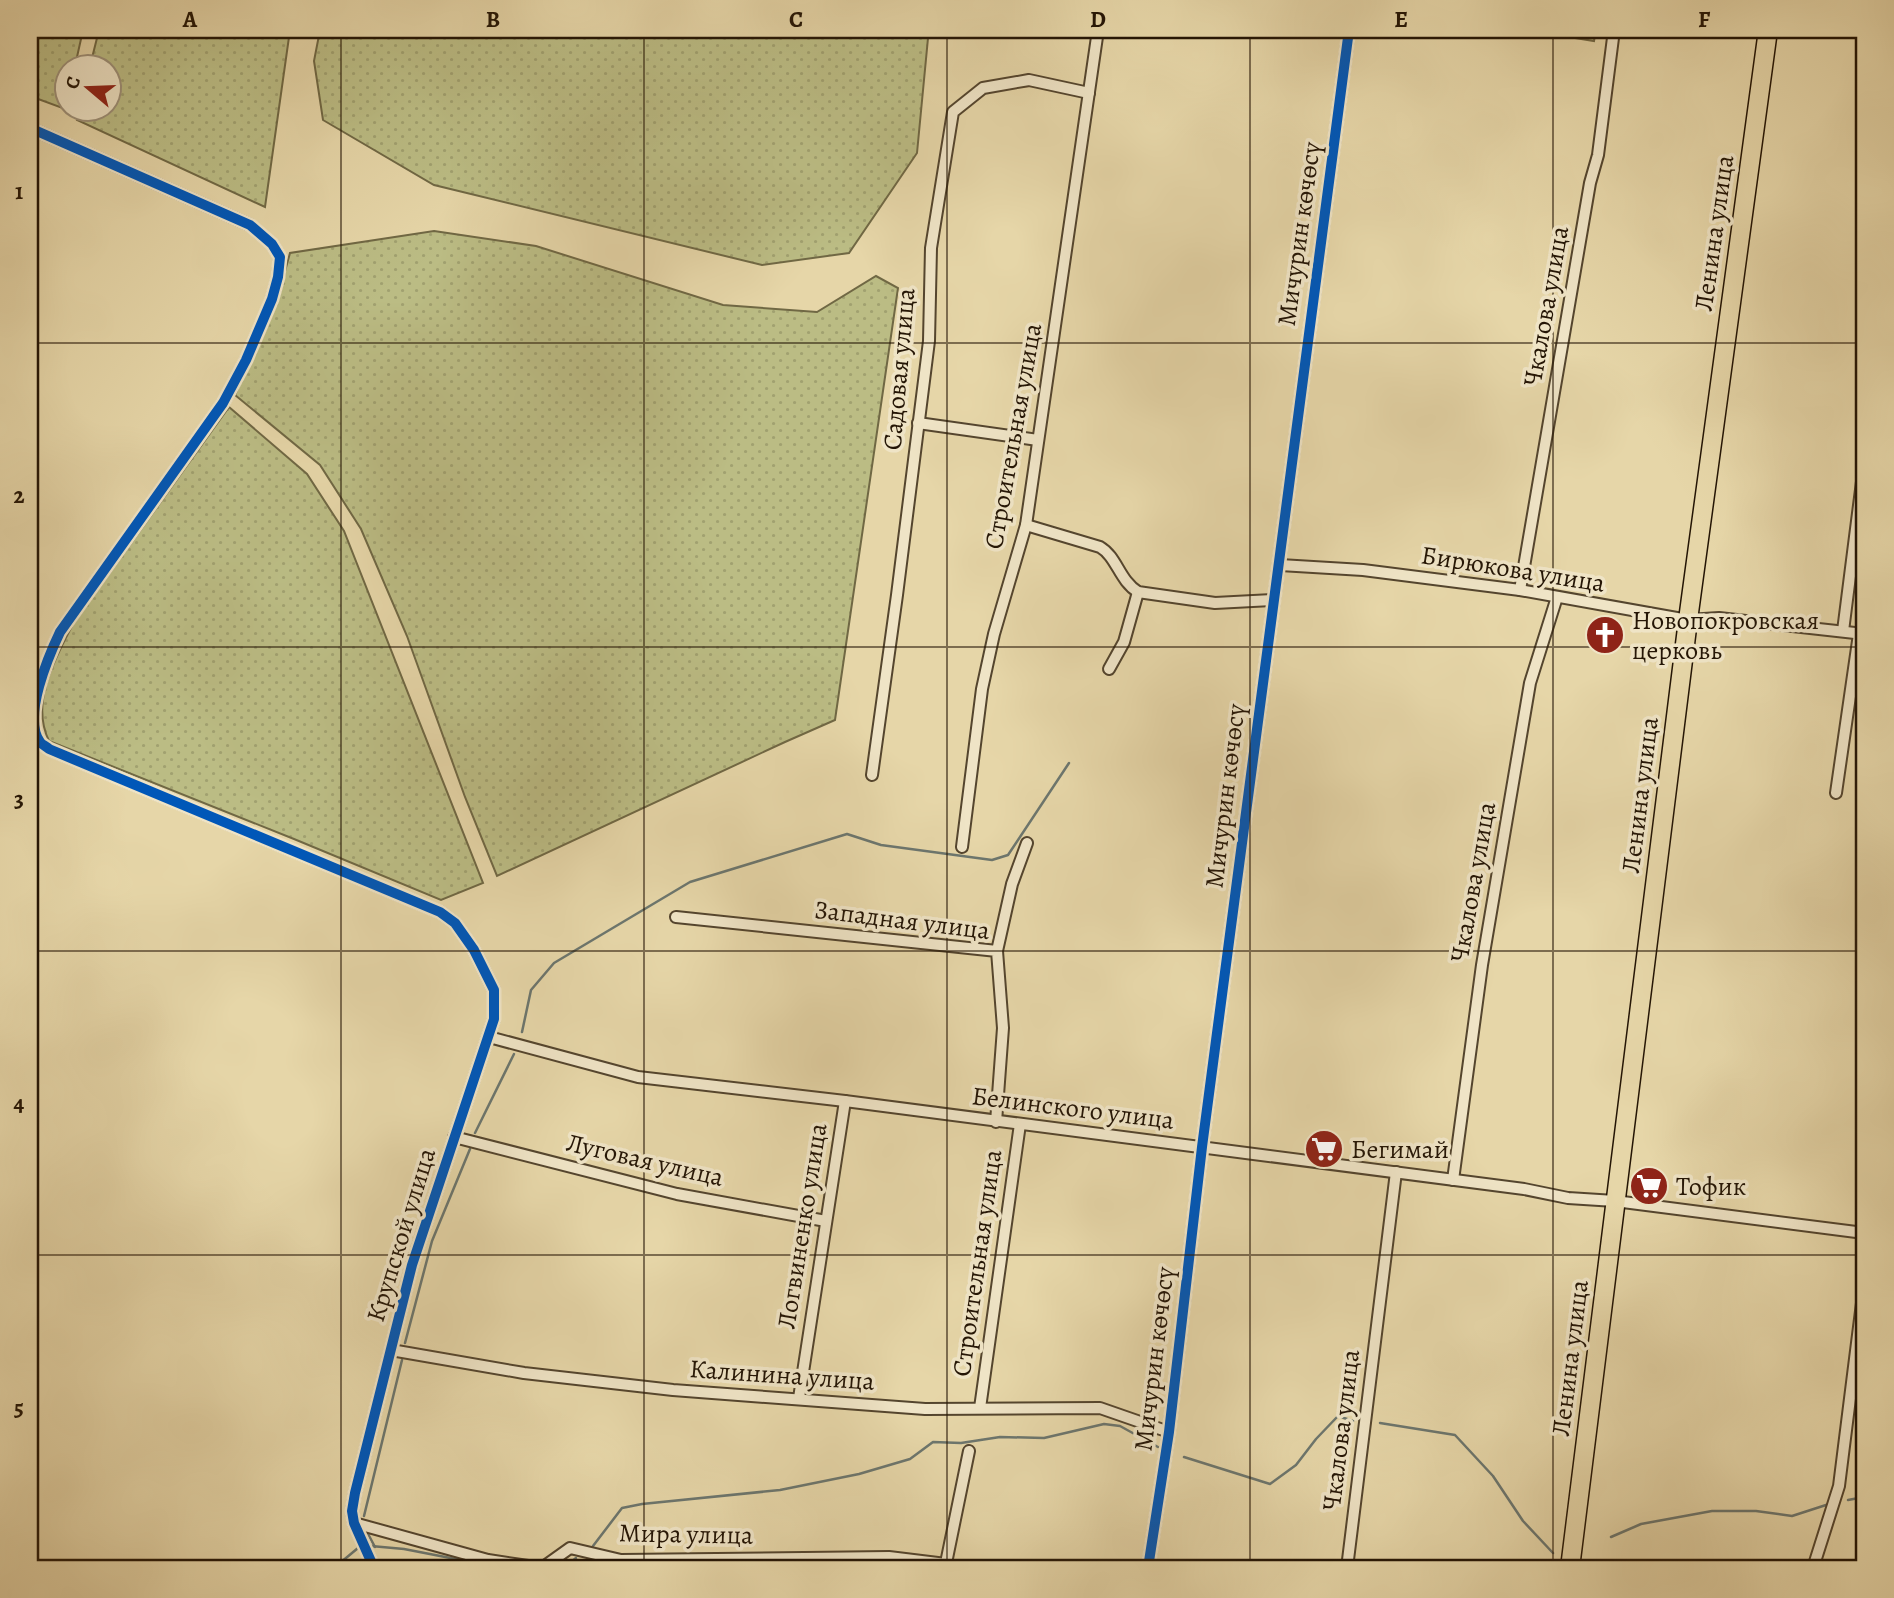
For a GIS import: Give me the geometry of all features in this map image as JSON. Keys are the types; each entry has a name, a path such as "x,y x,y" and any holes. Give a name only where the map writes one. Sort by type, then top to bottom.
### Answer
{"main road":[{"name":"Ленина улица","path":"1570,1568 1688,620 1768,30"}],"street":[{"name":"Строительная улица","path":"962,847 982,689 994,634 1026,525 1098,30"},
{"name":"Мичурин көчөсү","path":"1149,1568 1169,1432 1202,1147 1349,30"},
{"name":"Чкалова улица","path":"1520,590 1590,183 1598,155 1614,30"},
{"name":"Садовая улица","path":"872,775 929,341 931,248 953,112 983,88 1029,80 1088,93"},
{"name":"Крупской улица","path":"30,128 250,226 272,244 279,257 278,277 272,299 246,360 223,403 60,632 48,656 37,694 35,716 40,741 49,749 440,912 455,923 474,950 494,990 494,1019 412,1265 355,1493 352,1511 354,1523 374,1568"},
{"path":"918,423 1038,440"},
{"path":"1843,631 1864,466"},
{"path":"1026,525 1100,547 1106,551 1129,586 1138,592 1215,603 1273,600"},
{"name":"Бирюкова улица","path":"1280,565 1363,570 1520,590 1688,620 1719,618 1862,634"},
{"path":"1109,669 1124,642 1138,592"},
{"name":"Чкалова улица","path":"1453,1180 1482,965 1530,683 1557,597"},
{"path":"1836,793 1862,634"},
{"path":"998,951 1012,884 1027,843"},
{"name":"Западная улица","path":"676,916 998,951 1003,1028 996,1122"},
{"name":"Белинского улица","path":"489,1037 638,1077 1396,1172 1524,1189 1568,1198 1615,1201 1864,1233"},
{"name":"Логвиненко улица","path":"799,1398 845,1101"},
{"name":"Строительная улица","path":"980,1408 1020,1124"},
{"name":"Луговая улица","path":"454,1137 677,1194 826,1221"},
{"name":"Чкалова улица","path":"1347,1568 1396,1172"},
{"path":"1813,1568 1839,1486 1864,1287"},
{"name":"Калинина улица","path":"391,1350 524,1373 673,1390 925,1409 1100,1408 1169,1432"},
{"path":"946,1566 969,1451"},
{"name":"Мира улица","path":"354,1523 488,1560 542,1568 570,1548 621,1560 889,1557 946,1566"}],"green space":[{"path":"30,30 83,30 78,52 52,52 52,104 30,96"},
{"path":"99,30 290,30 265,207 81,122 122,122 122,52 94,52"},
{"path":"320,30 886,30 928,38 917,153 849,253 762,265 434,185 323,120 314,61"},
{"path":"1526,30 1596,30 1594,41"},
{"path":"434,231 536,246 723,305 817,312 876,276 898,288 835,720 497,876 465,797 407,636 361,529 320,465 235,395 281,286 290,253"},
{"path":"229,407 307,474 344,531 483,883 441,900 49,741 42,711 43,696 52,666 73,624"}],"waterway":[{"path":"522,1032 531,990 554,963 690,882 847,834 881,845 992,860 1008,855 1069,763"},
{"path":"475,1133 514,1054"},
{"path":"405,1343 432,1241 470,1149"},
{"path":"364,1516 402,1360"},
{"path":"1184,1457 1270,1484 1296,1465 1338,1416 1353,1421"},
{"path":"1380,1423 1455,1435 1493,1476 1523,1521 1553,1553"},
{"path":"593,1546 622,1508 780,1490 859,1474 910,1459 933,1442 961,1443 1000,1437 1044,1438 1104,1424 1120,1426 1158,1447"},
{"path":"1848,1500 1864,1497"},
{"path":"1611,1537 1641,1524 1712,1511 1756,1511 1792,1516 1826,1505"},
{"path":"367,1532 375,1547"},
{"path":"371,1546 404,1549 502,1568"},
{"path":"334,1568 358,1548"},
{"path":"563,1568 576,1558"}],"cycle path":[{"path":"1148,1568 1169,1432 1202,1147 1349,30"},
{"path":"30,128 250,225 272,244 280,257 272,299 246,360 223,403 60,632 44,670 36,702 35,731 40,742 49,749 440,912 455,923 474,950 494,990 494,1019 412,1265 355,1493 352,1511 354,1523 374,1568"}],"place":[{"name":"Новопокровская церковь","path":"1605,635"},
{"name":"Бегимай","path":"1324,1149"},
{"name":"Тофик","path":"1649,1186"}]}
